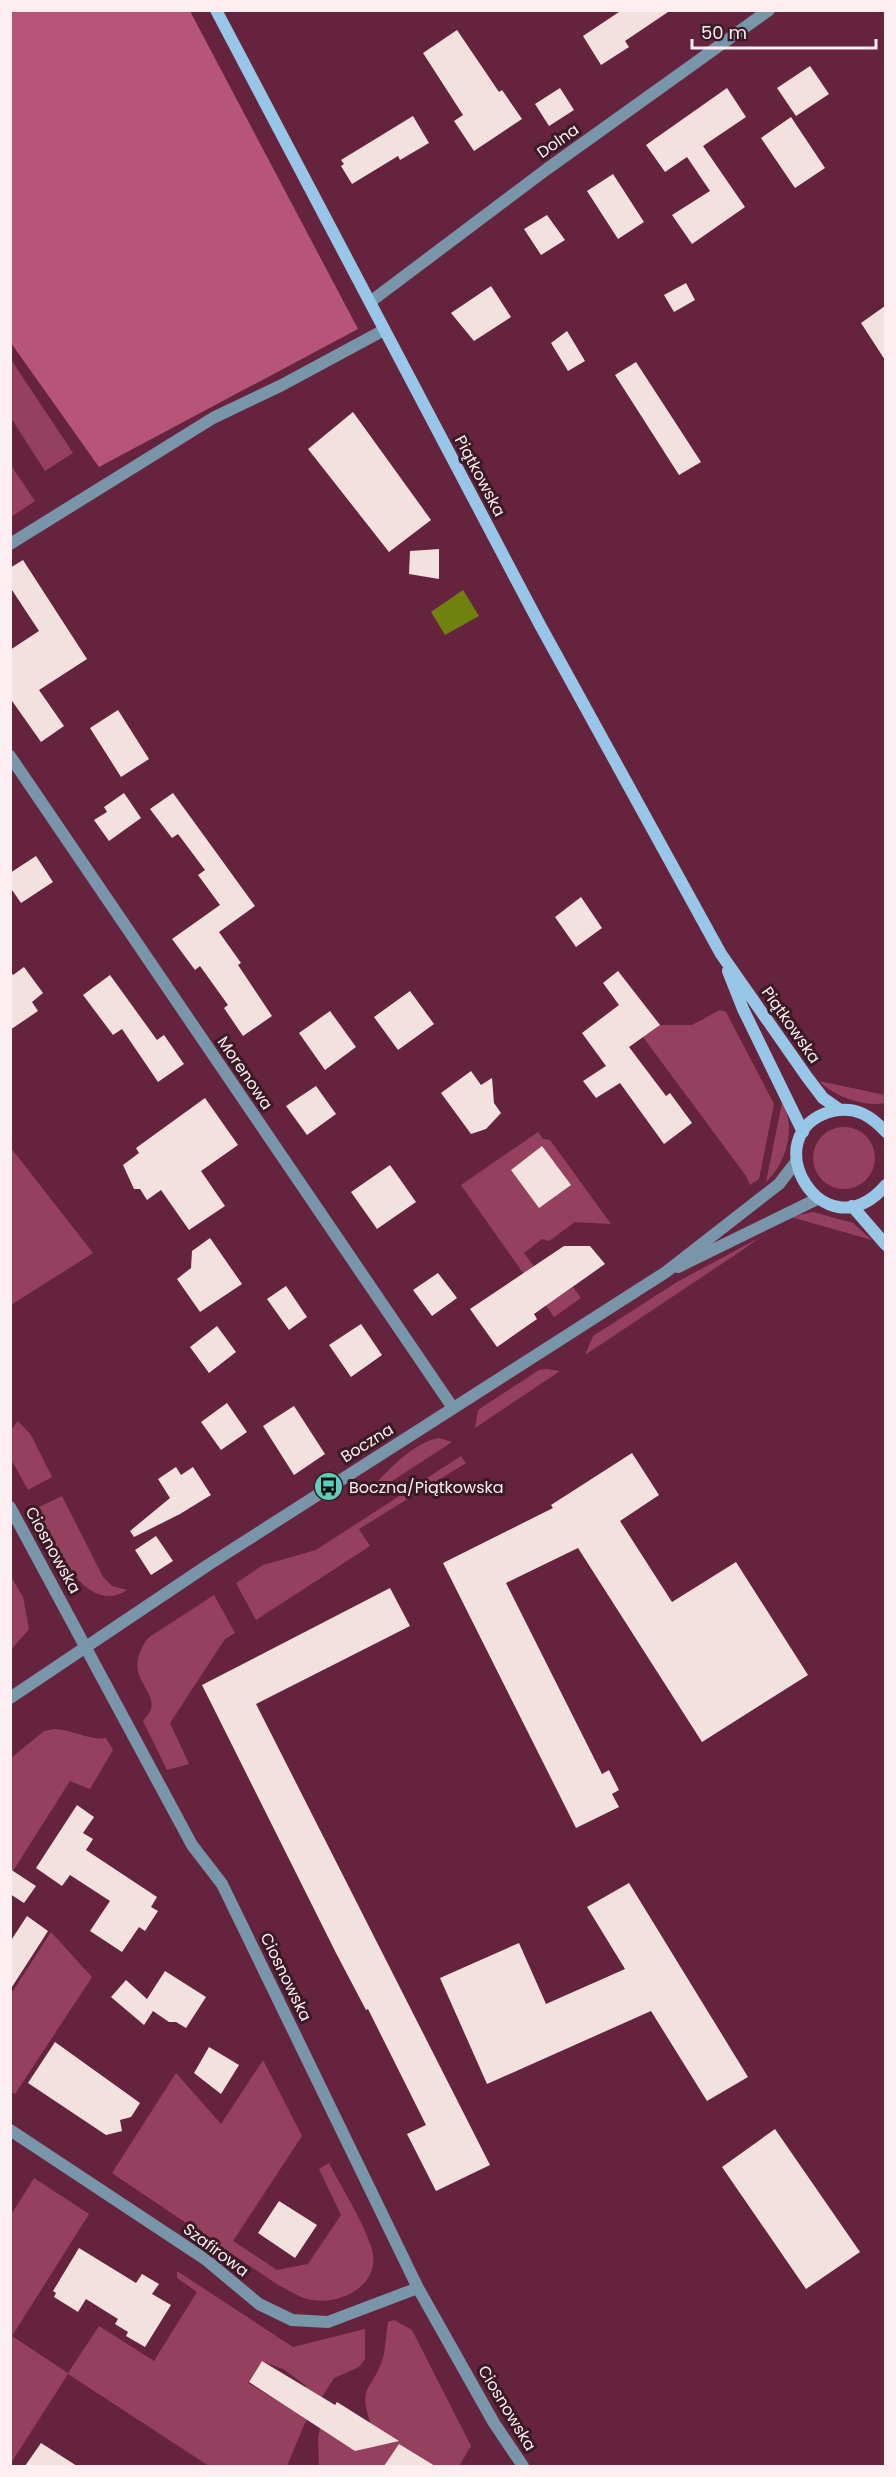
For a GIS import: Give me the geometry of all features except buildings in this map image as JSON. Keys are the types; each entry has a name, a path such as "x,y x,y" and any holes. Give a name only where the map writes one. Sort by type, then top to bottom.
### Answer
{"main road":[{"name":"Piątkowska","path":"216,10 540,625 721,954 812,1084 823,1098 840,1110"},
{"name":"Piątkowska","path":"721,954 743,1009 803,1132"},
{"path":"885,1132 880,1118 852,1110 825,1113 803,1132 797,1146 796,1162 799,1176 806,1189 817,1199 840,1207 866,1202 885,1185"},
{"path":"852,1206 885,1245"}],"street":[{"name":"Dolna","path":"370,302 547,169 769,10"},
{"path":"10,544 213,418 282,385 384,330"},
{"name":"Morenowa","path":"10,756 453,1408"},
{"name":"Boczna","path":"10,1698 453,1408 666,1272 779,1184 796,1162"},
{"name":"Boczna","path":"666,1272 817,1199"},
{"name":"Ciosnowska","path":"10,1507 87,1646 192,1845 222,1884 418,2288 494,2423 523,2466"},
{"name":"Szafirowa","path":"10,2130 205,2259 259,2304 292,2320 328,2322 418,2288"}],"shaded area":[{"path":"10,11 190,11 358,329 99,467 11,343"},
{"path":"10,358 73,453 45,471 11,418"},
{"path":"10,464 35,501 11,517 10,517"},
{"path":"463,590 479,616 445,635 431,612"},
{"path":"720,1010 726,1012 774,1104 759,1179 750,1185 746,1176 643,1037 660,1025 692,1025"},
{"path":"819,1081 885,1095 885,1103 868,1104 850,1100 833,1092"},
{"path":"782,1103 789,1123 787,1144 779,1165 766,1182"},
{"path":"844,1127 861,1132 866,1136 870,1141 875,1158 870,1175 866,1180 861,1184 844,1189 827,1184 822,1180 818,1175 813,1158 818,1141 822,1136 827,1132"},
{"path":"538,1132 543,1139 550,1140 611,1224 575,1222 549,1241 542,1239 524,1253 557,1298 573,1287 581,1298 554,1317 461,1185"},
{"path":"11,1148 93,1253 10,1305"},
{"path":"813,1212 853,1223 872,1240 791,1217"},
{"path":"759,1238 585,1355 593,1336 677,1282"},
{"path":"539,1370 560,1371 475,1428 478,1410"},
{"path":"18,1421 31,1435 52,1477 28,1490 11,1459 11,1430"},
{"path":"439,1438 452,1442 386,1485 370,1489 410,1451"},
{"path":"461,1456 466,1463 359,1529 370,1546 256,1620 236,1583 263,1565 316,1550"},
{"path":"62,1496 103,1577 112,1586 127,1590 111,1596 96,1593 83,1584 71,1570 60,1554 37,1508"},
{"path":"10,1575 23,1597 29,1629 11,1650"},
{"path":"214,1595 235,1633 225,1639 170,1723 189,1764 167,1770 143,1721 150,1710 151,1702 138,1672 140,1651 148,1638"},
{"path":"54,1729 94,1738 106,1738 113,1750 90,1789 70,1781 11,1874 11,1758 44,1731"},
{"path":"51,1932 92,1977 15,2094 10,2091 11,1994"},
{"path":"263,2060 302,2136 233,2241 277,2270 308,2264 341,2215 319,2169 329,2163 362,2225 371,2246 373,2260 371,2272 365,2282 356,2290 333,2300 307,2299 278,2285 112,2173 176,2073 221,2124"},
{"path":"34,2178 89,2214 12,2336 68,2373 99,2326 154,2361 197,2292 177,2278 177,2271 293,2347 365,2329 365,2359 359,2367 334,2378 304,2425 287,2466 209,2466 68,2374 11,2463 11,2215","holes":["262,2361 285,2370 306,2386 292,2409 248,2383"]},
{"path":"394,2320 412,2330 471,2446 459,2466 319,2466 320,2428 355,2450 371,2424 365,2402 366,2395 382,2361 388,2322"}],"place":[{"name":"Boczna/Piątkowska","path":"328,1487"}]}
